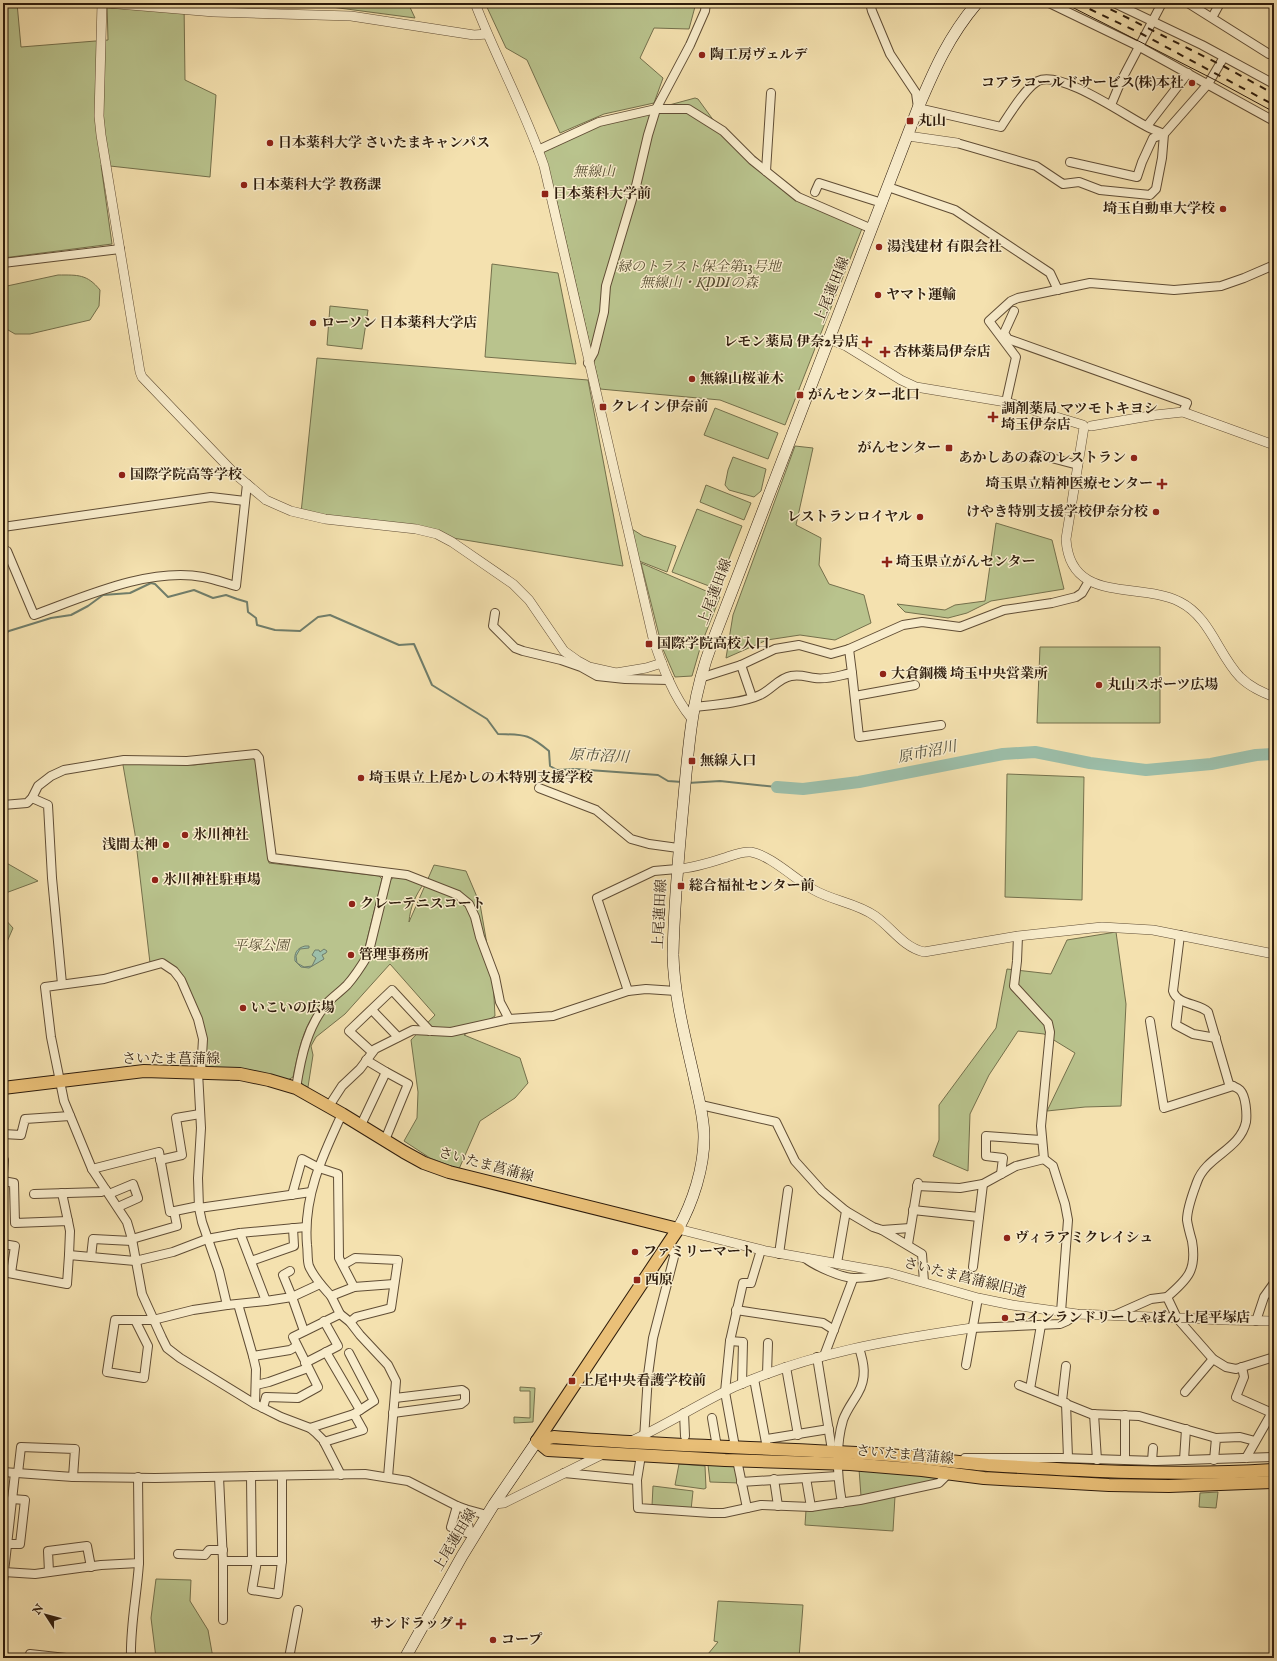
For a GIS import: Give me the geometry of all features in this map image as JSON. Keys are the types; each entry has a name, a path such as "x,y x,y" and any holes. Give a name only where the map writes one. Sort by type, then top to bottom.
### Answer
{"main road":[{"name":"上尾蓮田線","path":"678,1230 690,1205 699,1174 704,1138 701,1106 679,1010 673,955 678,848 692,719 700,678 918,108 937,63 950,40 977,3"},
{"name":"さいたま菖蒲線","path":"3,1088 144,1071 240,1074 269,1080 296,1088 424,1163 449,1172 678,1230"},
{"path":"536,1441 678,1230"},
{"name":"さいたま菖蒲線","path":"536,1441 554,1437 643,1444 673,1451 737,1460 835,1453 894,1467 984,1478 1109,1485 1169,1486 1224,1484 1236,1478 1274,1470"},
{"name":"上尾蓮田線","path":"405,1658 471,1536 488,1515 536,1441"},
{"name":"さいたま菖蒲線","path":"536,1441 548,1450 606,1453 643,1444"},
{"name":"さいたま菖蒲線","path":"673,1451 767,1444 835,1453 904,1456 986,1464 1090,1471 1223,1472 1236,1478 1274,1482"},
{"path":"1223,1472 1228,1477 1228,1481 1224,1484"}],"street":[{"path":"102,3 99,116 110,199 142,377 230,468 266,500 291,511 325,519 416,529 437,534 494,570 513,584 529,600 564,651 578,661 589,667 616,673 646,668 662,663"},
{"path":"106,3 214,12 351,16 474,35 486,34"},
{"path":"475,3 486,34 538,150 548,182 588,363 653,638 669,680 685,710 692,719"},
{"path":"588,363 594,352 604,312 606,286 636,186 648,135 656,109 690,45 705,11 706,3"},
{"path":"870,3 872,12 890,54 916,93 918,108 1002,127 1021,96 1038,81 1052,79 1070,85 1112,105 1146,126 1164,134"},
{"path":"1049,3 1138,46 1274,121"},
{"path":"1114,3 1224,57 1274,84"},
{"path":"1112,105 1121,81 1138,46 1162,3"},
{"path":"1188,3 1272,56"},
{"path":"1214,14 1220,3"},
{"path":"1070,162 1137,176 1153,138 1164,134 1208,84 1224,57"},
{"path":"1146,126 1188,73"},
{"path":"766,171 771,93"},
{"path":"538,150 599,122 656,109 688,109 723,131 798,198 872,229"},
{"path":"908,136 957,143 1036,166 1063,184 1079,182 1100,190 1150,195 1156,189 1162,158 1164,134"},
{"path":"815,192 818,183 882,203"},
{"path":"888,187 955,210 1050,273 1058,290"},
{"path":"3,263 120,249"},
{"path":"1006,402 1016,357 990,321 1011,301 1018,298 1090,283 1174,290 1221,286 1274,265"},
{"path":"1014,311 1004,333 1008,339 1186,403 1183,412"},
{"path":"829,339 846,346 913,386 1006,402 1083,425 1084,427 1067,532 1067,550 1075,568 1089,581 1106,587 1162,595 1181,602 1198,615 1240,677 1258,690 1274,697"},
{"path":"1091,426 1155,415 1183,412 1274,445"},
{"path":"1040,455 1078,465"},
{"path":"3,550 7,551 34,615 124,582 172,576 203,576 236,586 247,484"},
{"path":"3,527 210,497 245,501"},
{"path":"700,678 741,666 775,649 799,644 831,654 849,649 903,625 922,622 960,627 1004,610 1052,603 1076,597 1082,593 1089,581"},
{"path":"495,613 493,626 515,648 562,660 581,667 597,676 625,679 669,680"},
{"path":"849,649 859,737 941,725"},
{"path":"741,666 752,697"},
{"path":"694,707 737,701 760,695 782,680 791,676 804,675 817,679 852,673"},
{"path":"855,696 915,685"},
{"path":"3,805 27,803 32,798 38,786 51,776 64,770 124,760 187,761 256,754 259,758 272,858 407,875 424,880 458,895 469,904 475,917 480,937 495,977 500,1002 509,1019"},
{"path":"540,788 596,810 631,839 649,844 678,848"},
{"path":"32,798 48,805 52,878 62,984"},
{"path":"628,991 597,898 654,871 690,868 745,852 757,854 814,890 876,916 905,943 917,951 924,952 1018,936 1102,927 1153,930 1274,954"},
{"path":"296,1088 308,1036 315,1020 328,1002 348,984 368,955 388,873"},
{"path":"1115,1315 1151,1299 1167,1297 1188,1277 1192,1268 1194,1252 1187,1220 1201,1171 1237,1141 1246,1123 1243,1094 1239,1089 1229,1084 1208,1012 1203,1007 1179,1000 1173,991 1180,935"},
{"path":"1018,936 1014,986 1048,1023 1050,1032 1041,1140 1044,1159 1053,1166 1065,1204 1068,1220 1061,1312"},
{"path":"227,1304 219,1271 207,1239 199,1207 199,1072 203,1039 198,1019 181,980 174,971 162,963 104,979 45,987 51,1037 64,1101 92,1169 127,1222 132,1240 142,1294 167,1348 191,1366 255,1404 310,1428 324,1442 341,1475"},
{"path":"329,1106 342,1086 374,1049 413,1030 451,1032 509,1019 553,1016 628,991 646,989 676,991"},
{"path":"372,1052 349,1031 392,990 430,1031"},
{"path":"1179,1000 1176,1025 1193,1034 1216,1038"},
{"path":"372,1010 398,1037"},
{"path":"1150,1021 1164,1108 1233,1086"},
{"path":"366,1060 408,1084 385,1140"},
{"path":"361,1125 386,1072"},
{"path":"701,1106 776,1122 795,1161 822,1191 846,1211 908,1244 922,1254 924,1282"},
{"path":"160,1160 182,1155 176,1118 200,1114"},
{"path":"342,1114 319,1168 307,1208 306,1227 309,1265 320,1284 331,1296 340,1314 350,1322 388,1365 396,1381 388,1477"},
{"path":"3,1134 21,1135 25,1119 70,1116"},
{"path":"1001,1174 1003,1158 986,1156 986,1136 1041,1140"},
{"path":"92,1169 159,1152 170,1212 311,1192"},
{"path":"292,1195 302,1159 319,1168 338,1174 339,1258 354,1287"},
{"path":"908,1244 918,1184 960,1188 983,1184 1016,1166 1044,1159"},
{"path":"3,1160 3,1174"},
{"path":"3,1181 14,1182 15,1223 68,1222"},
{"path":"34,1194 108,1192 133,1184 138,1198 118,1207"},
{"path":"973,1267 983,1184"},
{"path":"779,1254 788,1190"},
{"path":"3,1244 15,1246 7,1272 67,1284 70,1231 62,1193"},
{"path":"913,1210 979,1217"},
{"path":"91,1257 93,1239 132,1240 177,1226 174,1211"},
{"path":"837,1263 846,1211"},
{"path":"69,1255 135,1261 173,1252 207,1239 240,1233 306,1227"},
{"path":"251,1261 294,1246 293,1228"},
{"path":"882,1230 910,1228"},
{"name":"さいたま菖蒲線旧道","path":"678,1230 779,1254 890,1273 978,1298 1012,1305 1077,1314 1274,1321"},
{"path":"240,1233 266,1301"},
{"path":"666,1248 675,1253 654,1338 648,1375 643,1444 637,1480 638,1508 724,1513 762,1506 811,1506 842,1503 939,1483 950,1473"},
{"path":"735,1447 725,1392 730,1341 743,1283 751,1283 761,1250"},
{"path":"342,1265 355,1258 398,1260 391,1308 356,1317 350,1322"},
{"path":"805,1258 816,1266 853,1278 880,1276 890,1273"},
{"path":"290,1271 283,1275 304,1331"},
{"path":"842,1503 835,1453 829,1429 820,1356 834,1330 853,1278"},
{"path":"1256,1321 1264,1297 1274,1283"},
{"path":"136,1322 148,1346 144,1378 107,1372 115,1320 136,1322 153,1320 193,1310 227,1304 292,1297 320,1284"},
{"path":"331,1296 354,1287 394,1284"},
{"path":"1167,1297 1177,1318 1213,1359 1226,1367 1236,1369 1274,1358"},
{"path":"966,1365 978,1298"},
{"path":"238,1304 256,1369 255,1404"},
{"path":"736,1310 823,1323 834,1330"},
{"path":"263,1408 266,1397 298,1398 318,1387 293,1337 340,1314"},
{"path":"643,1444 684,1414 725,1392 767,1374 820,1356 898,1339 972,1328 1060,1324 1077,1314"},
{"path":"256,1384 269,1382 307,1366 326,1352 338,1346 324,1321"},
{"path":"1030,1389 1041,1325"},
{"path":"730,1341 743,1342 742,1384"},
{"path":"767,1374 768,1343"},
{"path":"253,1356 290,1350 297,1346"},
{"path":"835,1453 845,1415 862,1384 864,1362 859,1348"},
{"path":"324,1442 363,1430 357,1412 326,1352"},
{"path":"310,1428 357,1412 374,1401 349,1353"},
{"path":"1185,1392 1213,1359"},
{"path":"1066,1366 1064,1402 1068,1458"},
{"path":"786,1367 798,1435"},
{"path":"1242,1367 1244,1377 1236,1396 1273,1411 1246,1458"},
{"path":"754,1379 767,1444 798,1435 829,1429"},
{"path":"1020,1385 1094,1414 1139,1416 1216,1438 1240,1437 1255,1441"},
{"path":"393,1414 461,1404 465,1401 465,1392 462,1390 394,1398"},
{"path":"684,1414 686,1436"},
{"path":"1094,1414 1098,1460"},
{"path":"1125,1415 1126,1460"},
{"path":"712,1418 717,1447"},
{"path":"1184,1460 1186,1429"},
{"path":"1214,1460 1216,1438"},
{"path":"3,1581 12,1499 21,1446 75,1449 73,1478"},
{"path":"1153,1448 1154,1461 1164,1472"},
{"path":"494,1504 504,1502 606,1453"},
{"path":"904,1456 1068,1458 1154,1461 1274,1457"},
{"path":"737,1460 747,1508"},
{"path":"3,1472 73,1478 365,1474 408,1481 457,1506 488,1515"},
{"path":"564,1473 637,1480"},
{"path":"251,1476 255,1561 252,1590 278,1594 282,1561 282,1476"},
{"path":"741,1482 838,1476"},
{"path":"132,1658 132,1623 137,1592 139,1563 138,1477"},
{"path":"219,1477 223,1550 223,1620"},
{"path":"806,1478 811,1506"},
{"path":"774,1479 778,1506"},
{"path":"7,1544 20,1544 25,1500 12,1499"},
{"path":"457,1506 451,1527 471,1536"},
{"path":"465,1509 471,1536"},
{"path":"49,1572 48,1551 87,1546 91,1567"},
{"path":"178,1554 205,1555 209,1550 223,1550"},
{"path":"223,1561 282,1561"},
{"path":"4,1572 35,1574 139,1563"},
{"path":"289,1658 298,1610"},
{"path":"29,1658 30,1654 63,1658"}],"green space":[{"path":"3,3 17,3 21,47 108,40 107,3 184,3 185,80 216,95 210,177 101,165 112,244 3,258 5,210 3,210"},
{"path":"301,3 408,3 415,18"},
{"path":"485,3 677,3 679,6 686,3 696,3 689,29 654,28 640,58 663,78 654,103 604,114 560,133 527,60 506,48"},
{"name":"緑のトラスト保全第13号地 無線山・KDDIの森","path":"695,98 698,99 722,132 789,192 863,226 785,425 720,400 600,389 556,198 543,151 599,124"},
{"path":"492,264 558,273 576,364 485,357"},
{"path":"58,275 82,276 91,281 100,290 99,306 90,320 30,334 15,334 3,327 3,292 7,286"},
{"path":"330,306 368,310 362,349 327,345"},
{"path":"317,358 588,380 623,566 301,513"},
{"path":"715,408 778,433 768,459 704,435"},
{"path":"795,446 813,448 796,525 821,538 819,565 829,584 864,595 871,623 835,640 800,635 767,640 726,658 733,615"},
{"path":"733,457 766,469 761,491 754,497 729,490 725,485 728,470"},
{"path":"706,485 751,503 744,520 700,502"},
{"path":"697,509 742,526 717,589 672,572"},
{"path":"996,523 1052,540 1064,589 991,601 967,613 948,618 905,612 897,604 945,610 955,605 985,601"},
{"path":"632,529 643,536 676,546 667,572 639,561"},
{"path":"641,563 720,597 701,645 692,676 675,677 662,647"},
{"name":"丸山スポーツ広場","path":"1040,647 1160,647 1160,723 1037,723"},
{"name":"平塚公園","path":"252,758 256,761 269,863 379,876 382,879 363,956 348,980 317,1010 312,1017 301,1042 293,1077 288,1080 230,1068 204,1067 205,1039 177,970 150,963 135,834 123,765 126,762 194,765"},
{"path":"1007,774 1084,777 1082,900 1005,897"},
{"path":"3,861 38,881 3,894"},
{"path":"434,865 466,871 480,904 493,979 495,1016 464,1035 520,1058 528,1083 515,1098 480,1121 459,1169 430,1158 404,1141 417,1118 418,1092 411,1040 435,1015 390,964 345,1014 316,1037 311,1046 313,1055 308,1087 303,1085 300,1080 308,1044 319,1021 325,1011 351,987 372,956 389,881 394,877 425,882 414,901 409,922"},
{"path":"3,917 13,928 3,951"},
{"path":"1116,932 1126,1004 1121,1106 1085,1107 1047,1111 1075,1053 1044,1034 1018,1031 989,1075 970,1114 968,1171 933,1156 939,1140 939,1105 996,1028 1007,969 1051,974 1067,940"},
{"path":"520,1387 535,1388 533,1422 514,1423 514,1417 530,1418 530,1391 520,1391"},
{"path":"679,1464 705,1466 706,1488 675,1485"},
{"path":"708,1465 736,1466 740,1483 710,1482"},
{"path":"859,1469 940,1475 933,1482 861,1496"},
{"path":"653,1486 693,1491 691,1510 652,1506"},
{"path":"1218,1492 1216,1508 1199,1507 1200,1493"},
{"path":"895,1496 893,1531 805,1525 806,1510 851,1505"},
{"path":"156,1579 191,1580 190,1601 208,1630 213,1658 156,1658 151,1618"},
{"path":"718,1601 803,1605 799,1658 708,1658 708,1654 718,1642 714,1641"}],"shaded area":[{"path":"309,946 309,948 300,949 296,956 297,963 295,958 297,951 302,947"},
{"path":"324,949 327,951 322,955 324,959 309,968 301,967 297,963 304,967 312,966 316,958 312,955 315,950 319,950 320,952"}],"waterway":[{"name":"原市沼川","path":"3,635 9,631 51,618 71,615 88,606 103,595 130,593 151,583 155,584 168,597 194,590 213,598 226,595 247,602 248,612 256,618 257,625 275,630 300,631 318,617 330,615 399,645 414,644 432,685 487,719 498,734 520,735 536,741 549,751 550,766 557,770 575,769 658,775 668,781 682,782"},
{"name":"原市沼川","path":"777,787 803,789 859,782 1003,754 1035,752 1090,763 1146,770 1211,764 1256,755 1274,754"},
{"name":"原市沼川","path":"688,783 720,781 777,787"}],"tram line":[{"path":"1064,3 1217,81 1274,112"}],"railway":[{"path":"1077,3 1142,34 1274,105"},
{"path":"1098,3 1225,67 1274,94"}],"place":[{"name":"陶工房ヴェルデ","path":"702,55"},
{"name":"コアラコールドサービス(株)本社","path":"1192,83"},
{"name":"丸山","path":"910,121"},
{"name":"日本薬科大学 さいたまキャンパス","path":"270,143"},
{"name":"日本薬科大学 教務課","path":"244,185"},
{"name":"日本薬科大学前","path":"545,194"},
{"name":"埼玉自動車大学校","path":"1223,209"},
{"name":"湯浅建材 有限会社","path":"879,247"},
{"name":"ヤマト運輸","path":"878,295"},
{"name":"ローソン 日本薬科大学店","path":"313,323"},
{"name":"レモン薬局 伊奈2号店","path":"867,342"},
{"name":"杏林薬局伊奈店","path":"885,352"},
{"name":"無線山桜並木","path":"692,379"},
{"name":"がんセンター北口","path":"800,395"},
{"name":"クレイン伊奈前","path":"603,407"},
{"name":"調剤薬局 マツモトキヨシ 埼玉伊奈店","path":"993,417"},
{"name":"がんセンター","path":"949,448"},
{"name":"あかしあの森のレストラン","path":"1134,458"},
{"name":"国際学院高等学校","path":"122,475"},
{"name":"埼玉県立精神医療センター","path":"1162,484"},
{"name":"けやき特別支援学校伊奈分校","path":"1156,512"},
{"name":"レストランロイヤル","path":"920,517"},
{"name":"埼玉県立がんセンター","path":"887,562"},
{"name":"国際学院高校入口","path":"649,644"},
{"name":"大倉鋼機 埼玉中央営業所","path":"883,674"},
{"name":"丸山スポーツ広場","path":"1099,685"},
{"name":"無線入口","path":"692,761"},
{"name":"埼玉県立上尾かしの木特別支援学校","path":"361,778"},
{"name":"氷川神社","path":"185,835"},
{"name":"浅間太神","path":"166,845"},
{"name":"氷川神社駐車場","path":"155,880"},
{"name":"総合福祉センター前","path":"681,886"},
{"name":"クレーテニスコート","path":"352,904"},
{"name":"管理事務所","path":"351,955"},
{"name":"いこいの広場","path":"243,1008"},
{"name":"ヴィラアミクレイシュ","path":"1007,1238"},
{"name":"ファミリーマート","path":"635,1252"},
{"name":"西原","path":"637,1280"},
{"name":"コインランドリーしゃぼん上尾平塚店","path":"1005,1318"},
{"name":"上尾中央看護学校前","path":"572,1381"},
{"name":"サンドラッグ","path":"461,1624"},
{"name":"コープ","path":"493,1640"}],"park label":[{"name":"無線山","path":"594,172"}]}
